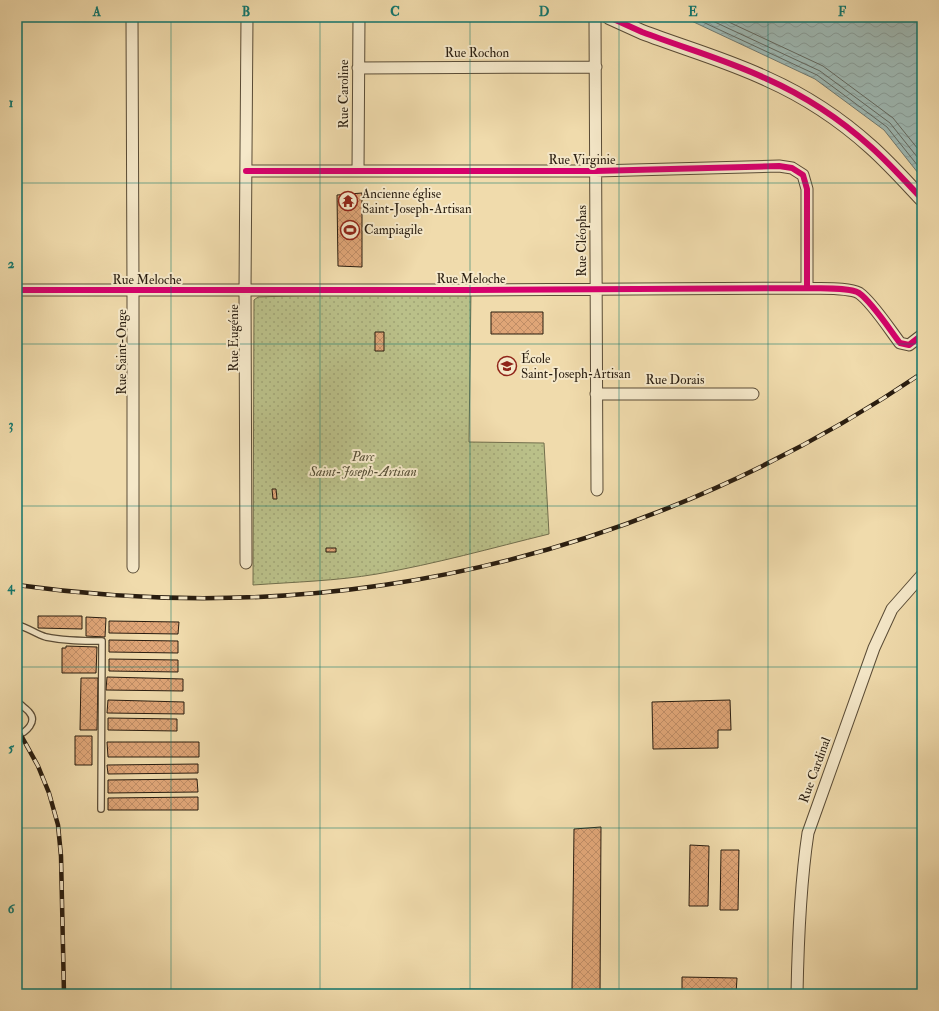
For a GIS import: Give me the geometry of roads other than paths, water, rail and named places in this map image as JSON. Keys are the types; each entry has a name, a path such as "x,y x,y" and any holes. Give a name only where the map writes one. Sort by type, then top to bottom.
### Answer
{"street":[{"name":"Rue Saint-Onge","path":"132,17 133,567"},
{"name":"Rue Eugénie","path":"246,563 244,290 247,17"},
{"name":"Rue Caroline","path":"358,171 359,17"},
{"name":"Rue Cléophas","path":"595,17 597,490"},
{"path":"609,17 642,32 731,63 768,79 795,93 854,132 872,148 922,199"},
{"name":"Rue Rochon","path":"358,68 596,67"},
{"name":"Rue Virginie","path":"246,171 596,172 779,166 792,168 803,175 807,189 807,288"},
{"name":"Rue Meloche","path":"17,290 133,291 807,288 846,290 858,293 868,302 900,343 909,345 922,335"},
{"name":"Rue Dorais","path":"596,394 753,394"},
{"name":"Rue Cardinal","path":"797,994 798,950 804,860 808,833 874,648 892,609 922,575"}],"lane":[{"path":"17,625 38,634 56,639 72,641 102,641 101,809"},
{"path":"17,701 30,712 32,719 29,728 17,736"}],"water":[{"path":"683,17 922,17 922,178 884,130 815,79"}],"railway":[{"path":"17,585 109,595 200,598 246,597 338,591 384,585 456,572 526,555 596,534 665,509 732,481 797,448 861,412 922,373"},
{"path":"17,728 38,766 49,793 58,825 61,856 64,994"}],"place":[{"name":"Ancienne église Saint-Joseph-Artisan","path":"348,201"},
{"name":"Campiagile","path":"350,230"},
{"name":"École Saint-Joseph-Artisan","path":"507,366"}],"park label":[{"name":"Parc Saint-Joseph-Artisan","path":"363,464"}]}
